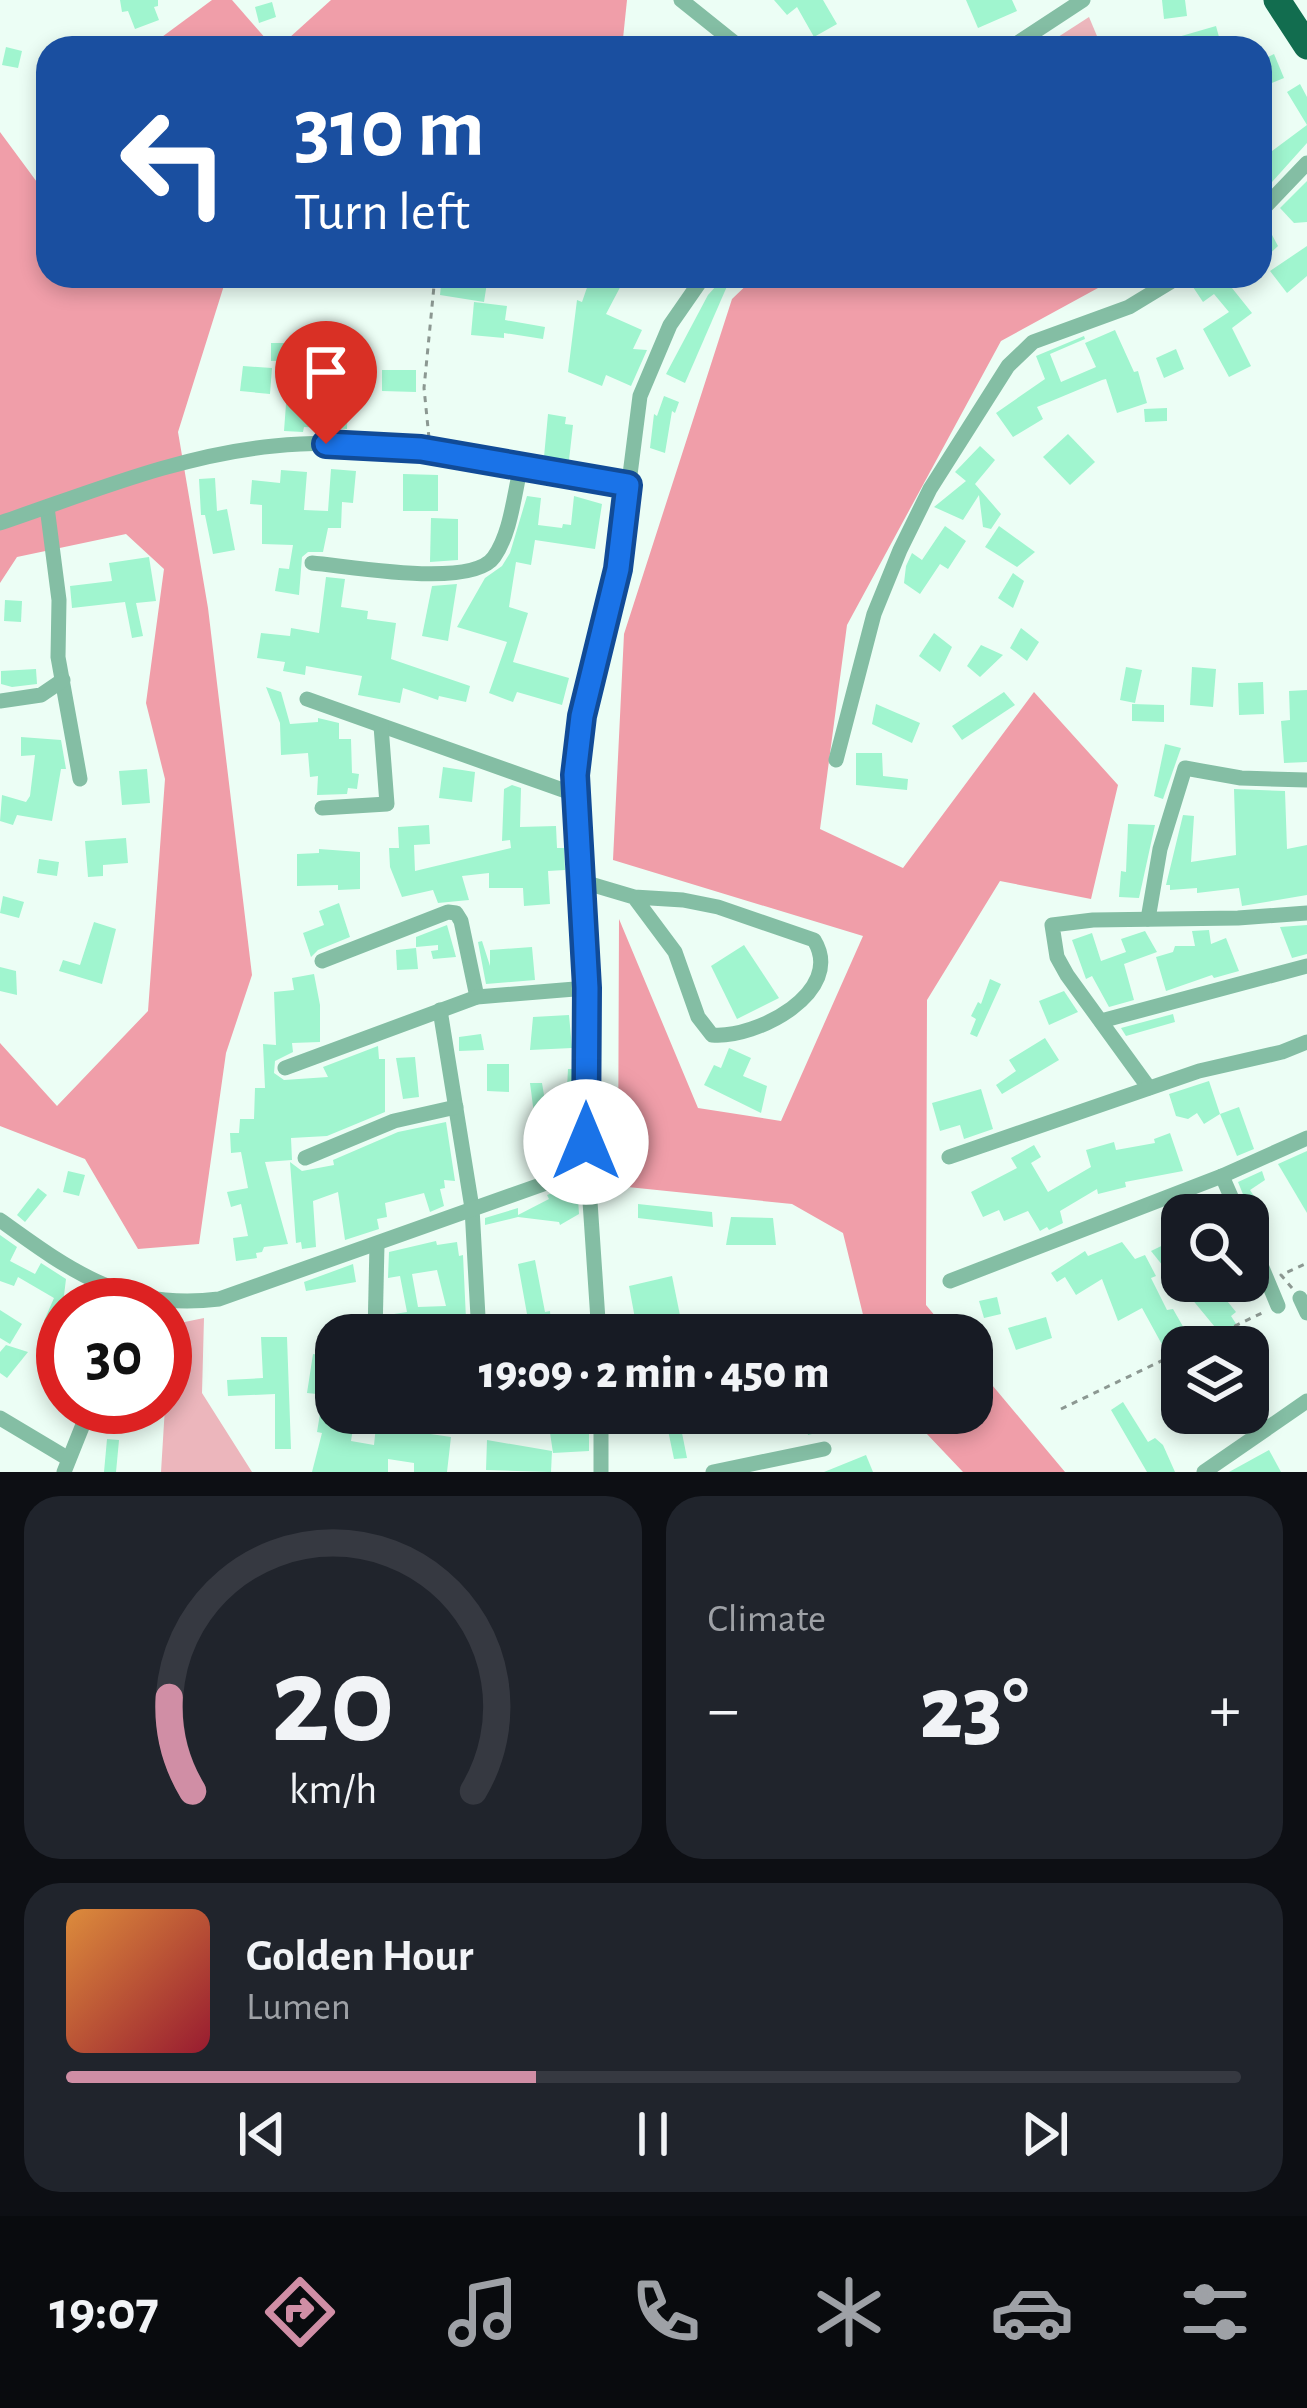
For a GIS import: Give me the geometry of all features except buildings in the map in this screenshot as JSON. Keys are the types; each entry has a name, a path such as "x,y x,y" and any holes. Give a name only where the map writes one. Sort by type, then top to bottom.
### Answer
{"highway":[{"path":"1277,0 1307,46"}],"street":[{"path":"681,0 726,36"},
{"path":"1028,36 1083,0"},
{"path":"1272,199 1307,163"},
{"path":"597,1314 586,1142 587,988 574,794 582,716 614,588 644,384 670,325 696,288"},
{"path":"836,760 874,614 900,550 930,490 1008,366 1033,342 1129,307 1160,288"},
{"path":"0,523 182,462 274,446 326,444 431,451 628,485"},
{"path":"312,563 437,573 480,569 493,560 501,542 521,466"},
{"path":"47,507 59,600 58,657 80,779"},
{"path":"0,701 41,695 63,680"},
{"path":"308,699 574,794"},
{"path":"322,808 387,804 381,726"},
{"path":"1148,919 1160,849 1185,769 1241,778 1307,780"},
{"path":"580,881 634,897 718,907 814,940 821,959 819,974 801,1000 768,1024 743,1035 712,1035 698,1017 675,952 634,897"},
{"path":"322,961 455,913 461,920 477,998"},
{"path":"1149,1088 1057,957 1052,926 1307,913"},
{"path":"1101,1022 1307,966"},
{"path":"285,1068 477,998 587,988"},
{"path":"440,1010 472,1208 478,1314"},
{"path":"949,1157 1149,1088 1307,1042"},
{"path":"305,1158 394,1121 456,1107"},
{"path":"950,1281 1222,1176 1307,1138"},
{"path":"192,1302 219,1299 549,1182 586,1142"},
{"path":"1222,1176 1230,1194"},
{"path":"0,1220 88,1278"},
{"path":"375,1314 377,1244"},
{"path":"1269,1284 1278,1306"},
{"path":"1204,1472 1307,1400"},
{"path":"0,1418 66,1465 79,1434"},
{"path":"601,1434 601,1472"},
{"path":"713,1472 824,1449"}],"path":[{"path":"431,451 424,388 434,288"},
{"path":"1304,1306 1281,1275 1307,1263"},
{"path":"1236,1326 1278,1306"},
{"path":"1061,1409 1161,1361"}],"shaded area":[{"path":"212,0 232,0 264,36 163,36"},
{"path":"331,0 627,0 623,36 291,36"},
{"path":"1089,17 1097,36 1060,36"},
{"path":"0,132 36,181 36,288 223,288 178,432 208,608 252,975 226,1053 199,1244 138,1249 85,1159 0,1126 0,1043 57,1106 148,1011 165,779 146,703 164,569 126,534 17,557 0,583"},
{"path":"743,288 1098,288 1001,341 847,625 820,829 903,868 1034,692 1118,785 1091,899 1000,881 927,1000 926,1305 934,1314 863,1314 843,1233 792,1204 618,1186 619,919 698,1108 781,1121 863,936 613,860 624,634 732,299"},
{"path":"204,1318 202,1393 252,1472 161,1472 163,1434 192,1434 192,1320"},
{"path":"993,1386 1065,1472 963,1472 927,1434 993,1434"}],"route":[{"path":"326,444 421,449 628,485 618,569 582,716 575,775 587,988 586,1142"}]}
